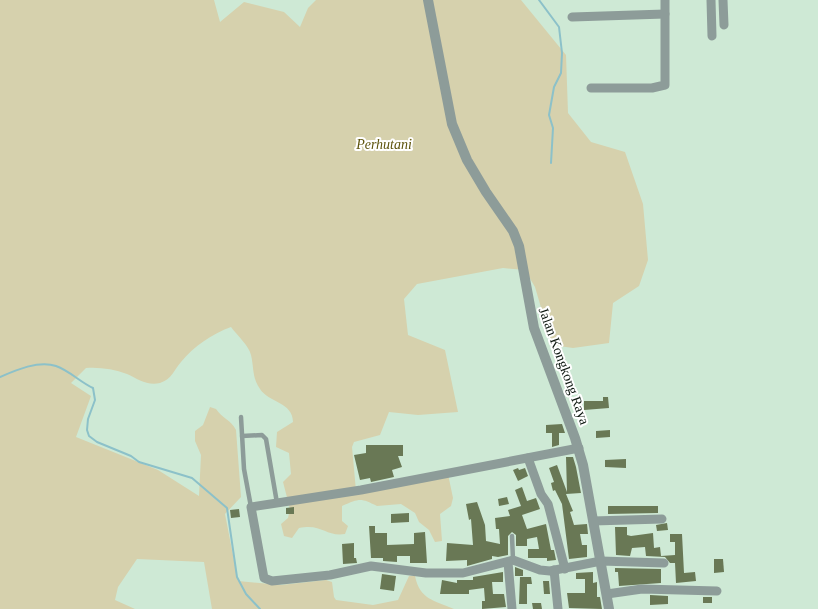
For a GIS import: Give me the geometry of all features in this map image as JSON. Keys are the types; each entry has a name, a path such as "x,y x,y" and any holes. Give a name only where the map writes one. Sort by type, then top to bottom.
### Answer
{"street":[{"name":"Jalan Kongkong Raya","path":"428,0 452,124 466,160 513,231 519,246 534,328 579,448 609,609"},
{"path":"590,88 652,88 665,86 665,0"},
{"path":"712,0 712,36"},
{"path":"723,0 724,25"},
{"path":"572,17 665,14"},
{"path":"579,448 251,507 264,578 272,581 343,573 370,566 426,573 463,573 511,561 540,570 565,569 601,561 664,563"},
{"path":"528,458 541,494 548,504 565,569"},
{"path":"593,521 662,519"},
{"path":"511,561 512,609"},
{"path":"554,570 558,609"},
{"path":"606,594 642,589 717,591"}],"lane":[{"path":"241,417 251,507"},
{"path":"242,436 262,435 266,439 277,503"},
{"path":"511,561 512,536"}],"green space":[{"name":"Perhutani","path":"0,0 214,0 220,22 244,2 284,12 300,27 308,8 316,0 521,0 566,55 568,113 591,142 625,152 643,204 648,260 639,286 613,303 609,343 573,348 552,345 535,287 525,270 503,268 417,284 404,299 408,335 445,350 458,412 418,415 389,412 380,435 354,442 352,447 356,491 448,474 453,498 451,506 440,514 442,541 435,542 429,530 419,522 415,513 401,504 377,506 360,500 342,506 342,521 348,526 345,534 333,534 319,528 307,527 299,528 292,538 284,536 281,524 288,518 290,509 283,482 291,474 289,453 276,447 277,432 293,422 292,415 285,406 264,394 257,385 250,352 231,327 210,337 198,346 186,356 170,377 160,383 147,383 117,371 86,368 71,383 91,396 76,437 158,470 199,496 201,455 195,441 195,431 203,425 210,407 216,409 232,424 236,430 241,497 225,514 238,581 281,585 326,580 332,582 336,600 373,605 398,600 409,576 415,576 417,584 424,595 454,609 212,609 204,562 137,559 118,587 115,600 135,609 0,609"}],"building":[{"path":"603,397 608,397 609,408 584,410 584,401 603,401"},
{"path":"562,424 565,433 559,433 559,445 552,447 552,433 546,433 546,425"},
{"path":"610,430 610,437 596,438 596,431"},
{"path":"366,445 403,445 403,456 398,456 402,467 392,470 394,477 371,482 370,478 360,480 354,455 366,453"},
{"path":"566,457 573,457 576,467 581,493 566,494 573,511 570,512 574,525 587,524 588,534 580,534 582,545 587,545 587,557 569,559 562,504 555,490 553,491 551,483 554,482 549,468 557,465 567,492"},
{"path":"626,459 626,468 605,467 605,460"},
{"path":"518,468 519,470 525,468 528,476 518,481 513,470"},
{"path":"522,487 527,501 536,498 540,509 522,515 527,529 546,524 551,550 554,550 556,560 547,561 547,558 528,558 528,549 539,549 537,537 527,539 527,546 516,546 516,535 512,532 508,536 508,555 492,556 492,559 467,566 467,560 446,561 447,543 473,545 471,519 469,520 466,504 477,502 485,525 486,541 500,544 499,529 496,529 495,518 510,516 508,510 521,506 515,490"},
{"path":"507,497 509,504 499,506 498,499"},
{"path":"608,506 658,506 658,513 608,514"},
{"path":"294,507 294,514 286,514 286,508"},
{"path":"239,509 240,517 231,518 230,510"},
{"path":"409,513 409,522 391,523 391,514"},
{"path":"667,523 668,530 657,531 656,525"},
{"path":"369,526 375,526 375,533 387,533 387,545 414,544 414,533 425,532 427,563 410,563 410,556 397,556 397,562 383,561 383,558 371,558"},
{"path":"615,527 627,527 627,535 631,536 653,533 654,548 660,547 661,556 675,555 675,542 670,542 670,534 682,534 684,573 695,572 696,581 676,583 675,563 670,563 665,557 646,556 645,547 632,548 630,556 616,555"},
{"path":"354,543 354,558 356,558 357,563 343,564 342,544"},
{"path":"714,559 723,559 724,572 714,573"},
{"path":"515,567 523,570 523,576 515,576"},
{"path":"615,568 661,569 661,583 619,586 618,572 615,572"},
{"path":"503,572 503,582 492,582 493,594 504,594 506,607 482,609 482,601 485,601 484,588 469,590 469,594 440,594 442,580 457,583 457,580 473,580 473,577"},
{"path":"593,572 593,583 597,582 597,597 600,597 602,609 569,608 567,593 585,593 585,579 576,579 576,573"},
{"path":"382,574 396,576 394,591 380,589"},
{"path":"520,577 531,577 532,584 527,584 527,604 519,604"},
{"path":"543,581 549,581 550,594 544,594"},
{"path":"650,595 668,596 668,604 650,605"},
{"path":"703,597 712,597 712,603 703,603"},
{"path":"532,603 541,603 542,609 533,609"}],"waterway":[{"path":"539,0 559,27 562,53 561,73 554,87 549,115 553,128 551,163"},
{"path":"0,377 35,365 49,364 66,371 93,388 95,400 88,419 87,430 89,436 97,442 131,456 139,462 192,478 227,508 237,577 246,594 260,609"}]}
